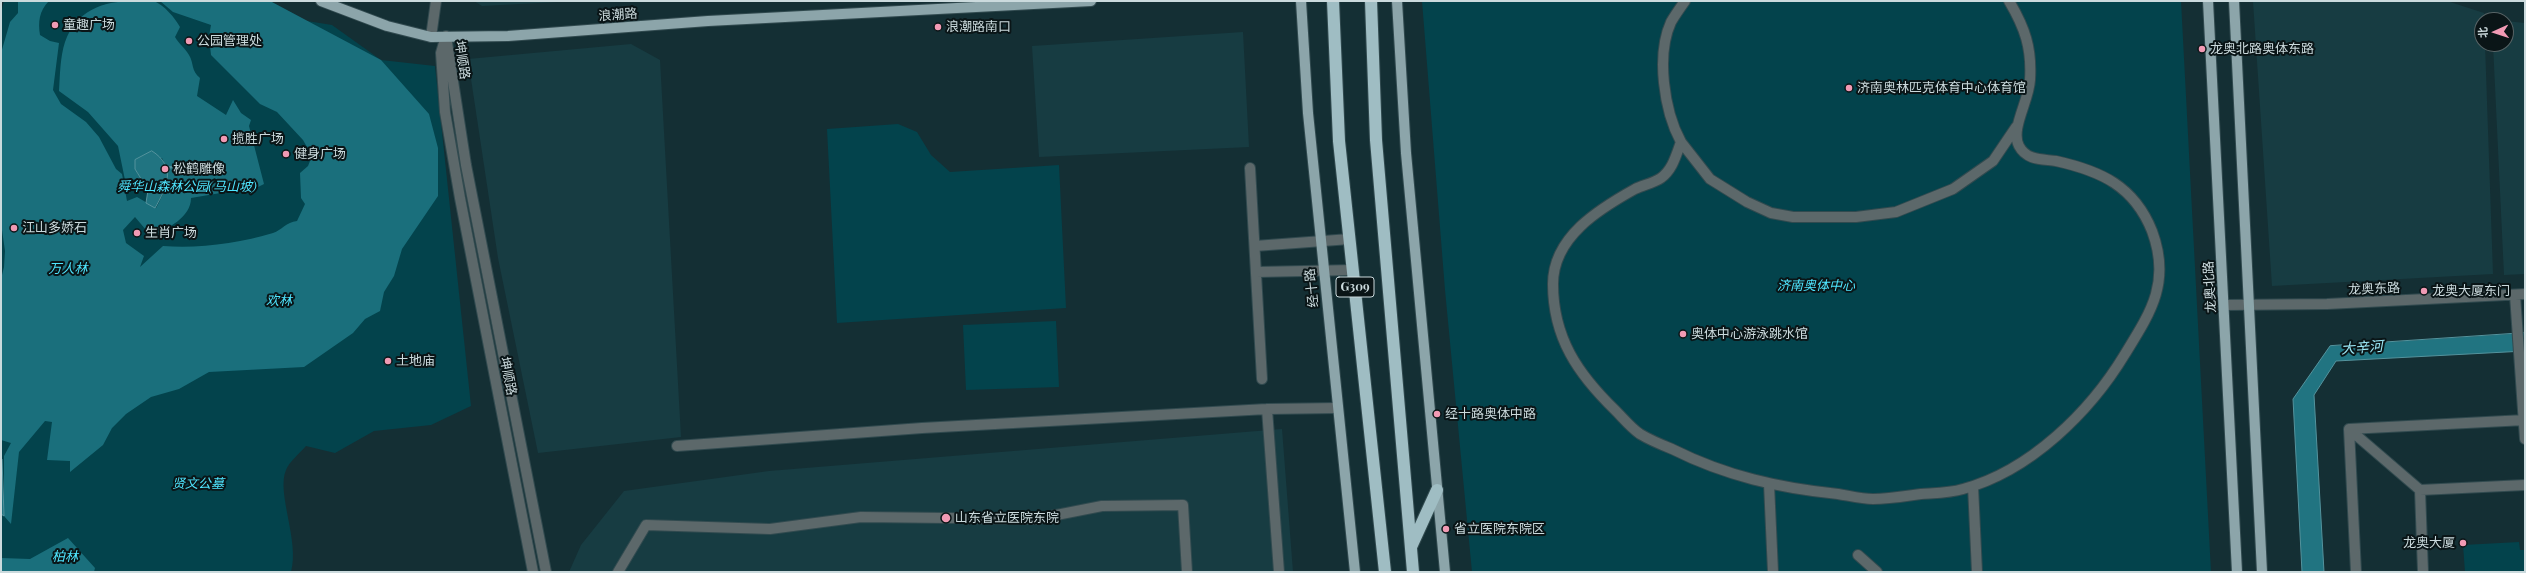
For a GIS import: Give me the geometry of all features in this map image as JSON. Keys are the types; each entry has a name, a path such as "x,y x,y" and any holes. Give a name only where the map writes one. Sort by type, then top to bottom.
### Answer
{"highway":[{"name":"G309","path":"1333,1 1340,141 1385,572"},
{"name":"G309","path":"1371,1 1376,140 1413,572"},
{"path":"1411,548 1437,490"}],"main road":[{"name":"浪潮路","path":"321,1 387,26 431,37 508,36 708,21 1091,1"},
{"name":"经十路","path":"1301,1 1308,113 1355,572"},
{"path":"1397,1 1406,153 1445,572"},
{"name":"龙奥北路","path":"2208,1 2237,572"},
{"path":"2234,1 2262,572"}],"street":[{"path":"431,37 436,1"},
{"path":"1685,1 1671,22 1665,48 1663,79 1675,131 1681,142 1710,179 1747,202 1771,213 1793,217 1856,217 1896,212 1953,189 1993,161 2016,127 2025,107 2030,81 2029,50 2023,25 2009,1"},
{"name":"坤顺路","path":"446,36 441,53 445,112 460,198 533,572"},
{"name":"坤顺路","path":"446,36 466,165 546,572"},
{"path":"1681,142 1674,164 1661,178 1637,189 1591,215 1565,243 1553,279 1555,314 1563,341 1589,385 1640,434 1703,465 1769,484 1787,489 1873,499 1961,490 2002,473 2045,448 2068,427 2119,364 2158,295 2159,265 2152,233 2136,199 2113,181 2078,167 2030,157 2019,146 2016,127"},
{"path":"1250,168 1262,379"},
{"path":"1255,246 1350,239"},
{"path":"1256,272 1353,270"},
{"name":"龙奥东路","path":"2224,305 2351,303 2525,294"},
{"path":"2514,295 2525,439"},
{"path":"676,446 922,428 1267,409 1338,408"},
{"path":"1267,409 1280,572"},
{"path":"2349,428 2524,420"},
{"path":"2349,428 2420,490 2525,486"},
{"path":"2349,428 2356,572"},
{"path":"1769,484 1773,572"},
{"path":"1973,486 1977,572"},
{"path":"2420,490 2423,572"},
{"path":"618,572 646,525 770,529 861,517 1036,518 1102,506 1183,505 1187,572"},
{"path":"1858,555 1877,572"}],"shaded area":[{"path":"474,1 577,1 482,6"},
{"path":"2253,1 2447,1 2481,12 2474,12 2474,52 2485,52 2493,274 2272,286"},
{"path":"2514,22 2525,23 2525,274 2504,275 2493,52 2514,52"},
{"path":"1243,32 1249,147 1039,157 1032,46"},
{"path":"631,44 660,60 681,437 538,453 498,258 468,59"},
{"name":"山东省立医院东院","path":"1282,429 1293,572 569,572 581,545 624,491 769,471"}],"green space":[{"name":"舜华山森林公园(马山坡)","path":"4,1 270,1 307,21 332,25 381,60 435,66 471,406 431,425 374,431 335,453 306,446 287,467 284,480 284,491 293,546 291,572 1,572 1,13"},
{"name":"舜华山森林公园(马山坡)","path":"18,1 49,1 41,13 39,26 40,35 50,41 59,43 53,90 61,104 86,122 99,137 116,169 122,174 127,201 137,197 156,208 165,189 167,171 162,158 135,169 141,179 125,180 118,146 88,112 59,91 63,48 70,31 83,15 101,6 122,1 154,1 162,5 180,27 175,37 191,58 195,73 200,78 197,96 226,115 233,100 241,113 251,120 249,126 264,184 250,191 238,190 191,198 190,205 183,217 152,237 135,217 123,230 126,243 144,256 140,267 163,246 205,246 247,240 273,233 290,223 297,221 305,204 301,198 300,173 308,166 312,156 303,140 277,112 260,104 211,55 209,36 211,25 173,12 160,1 270,1 381,60 429,114 438,148 438,196 402,249 394,276 384,292 380,311 365,319 353,333 304,367 209,372 179,389 151,397 126,414 112,428 103,445 70,472 70,461 47,460 52,422 45,421 19,452 11,524 4,516 4,456 11,443 1,440 1,279 4,267 5,251 1,223 1,53 10,22 18,13"},
{"name":"济南奥体中心","path":"1422,1 2181,1 2211,572 1472,572 1445,290"},
{"path":"898,124 917,132 931,155 950,172 1059,165 1066,308 837,323 827,129"},
{"path":"1056,321 1059,387 966,390 963,325"},
{"name":"柏林","path":"68,538 95,568 94,572 1,572 1,558 30,559"},
{"path":"2519,542 2520,550 2525,550 2525,572 2465,572 2463,545"}],"water":[{"path":"152,151 160,157 165,164 167,171 166,185 155,208 146,203 148,190 135,169 135,160"},
{"name":"大辛河","path":"2525,333 2525,351 2336,361 2314,395 2324,572 2302,572 2293,399 2330,346"},
{"path":"2,459 4,516 1,514"}],"waterway":[{"path":"167,168 186,164"}],"place":[{"name":"童趣广场","path":"55,25"},
{"name":"浪潮路南口","path":"938,27"},
{"name":"公园管理处","path":"189,41"},
{"name":"龙奥北路奥体东路","path":"2202,49"},
{"name":"济南奥林匹克体育中心体育馆","path":"1849,88"},
{"name":"揽胜广场","path":"224,139"},
{"name":"健身广场","path":"286,154"},
{"name":"松鹤雕像","path":"165,169"},
{"name":"江山多娇石","path":"14,228"},
{"name":"生肖广场","path":"137,233"},
{"name":"龙奥大厦东门","path":"2424,291"},
{"name":"奥体中心游泳跳水馆","path":"1683,334"},
{"name":"土地庙","path":"388,361"},
{"name":"经十路奥体中路","path":"1437,414"},
{"name":"山东省立医院东院","path":"946,518"},
{"name":"省立医院东院区","path":"1446,529"},
{"name":"龙奥大厦","path":"2463,543"}],"park label":[{"name":"万人林","path":"68,269"},
{"name":"欢林","path":"279,301"},
{"name":"贤文公墓","path":"198,484"}]}
